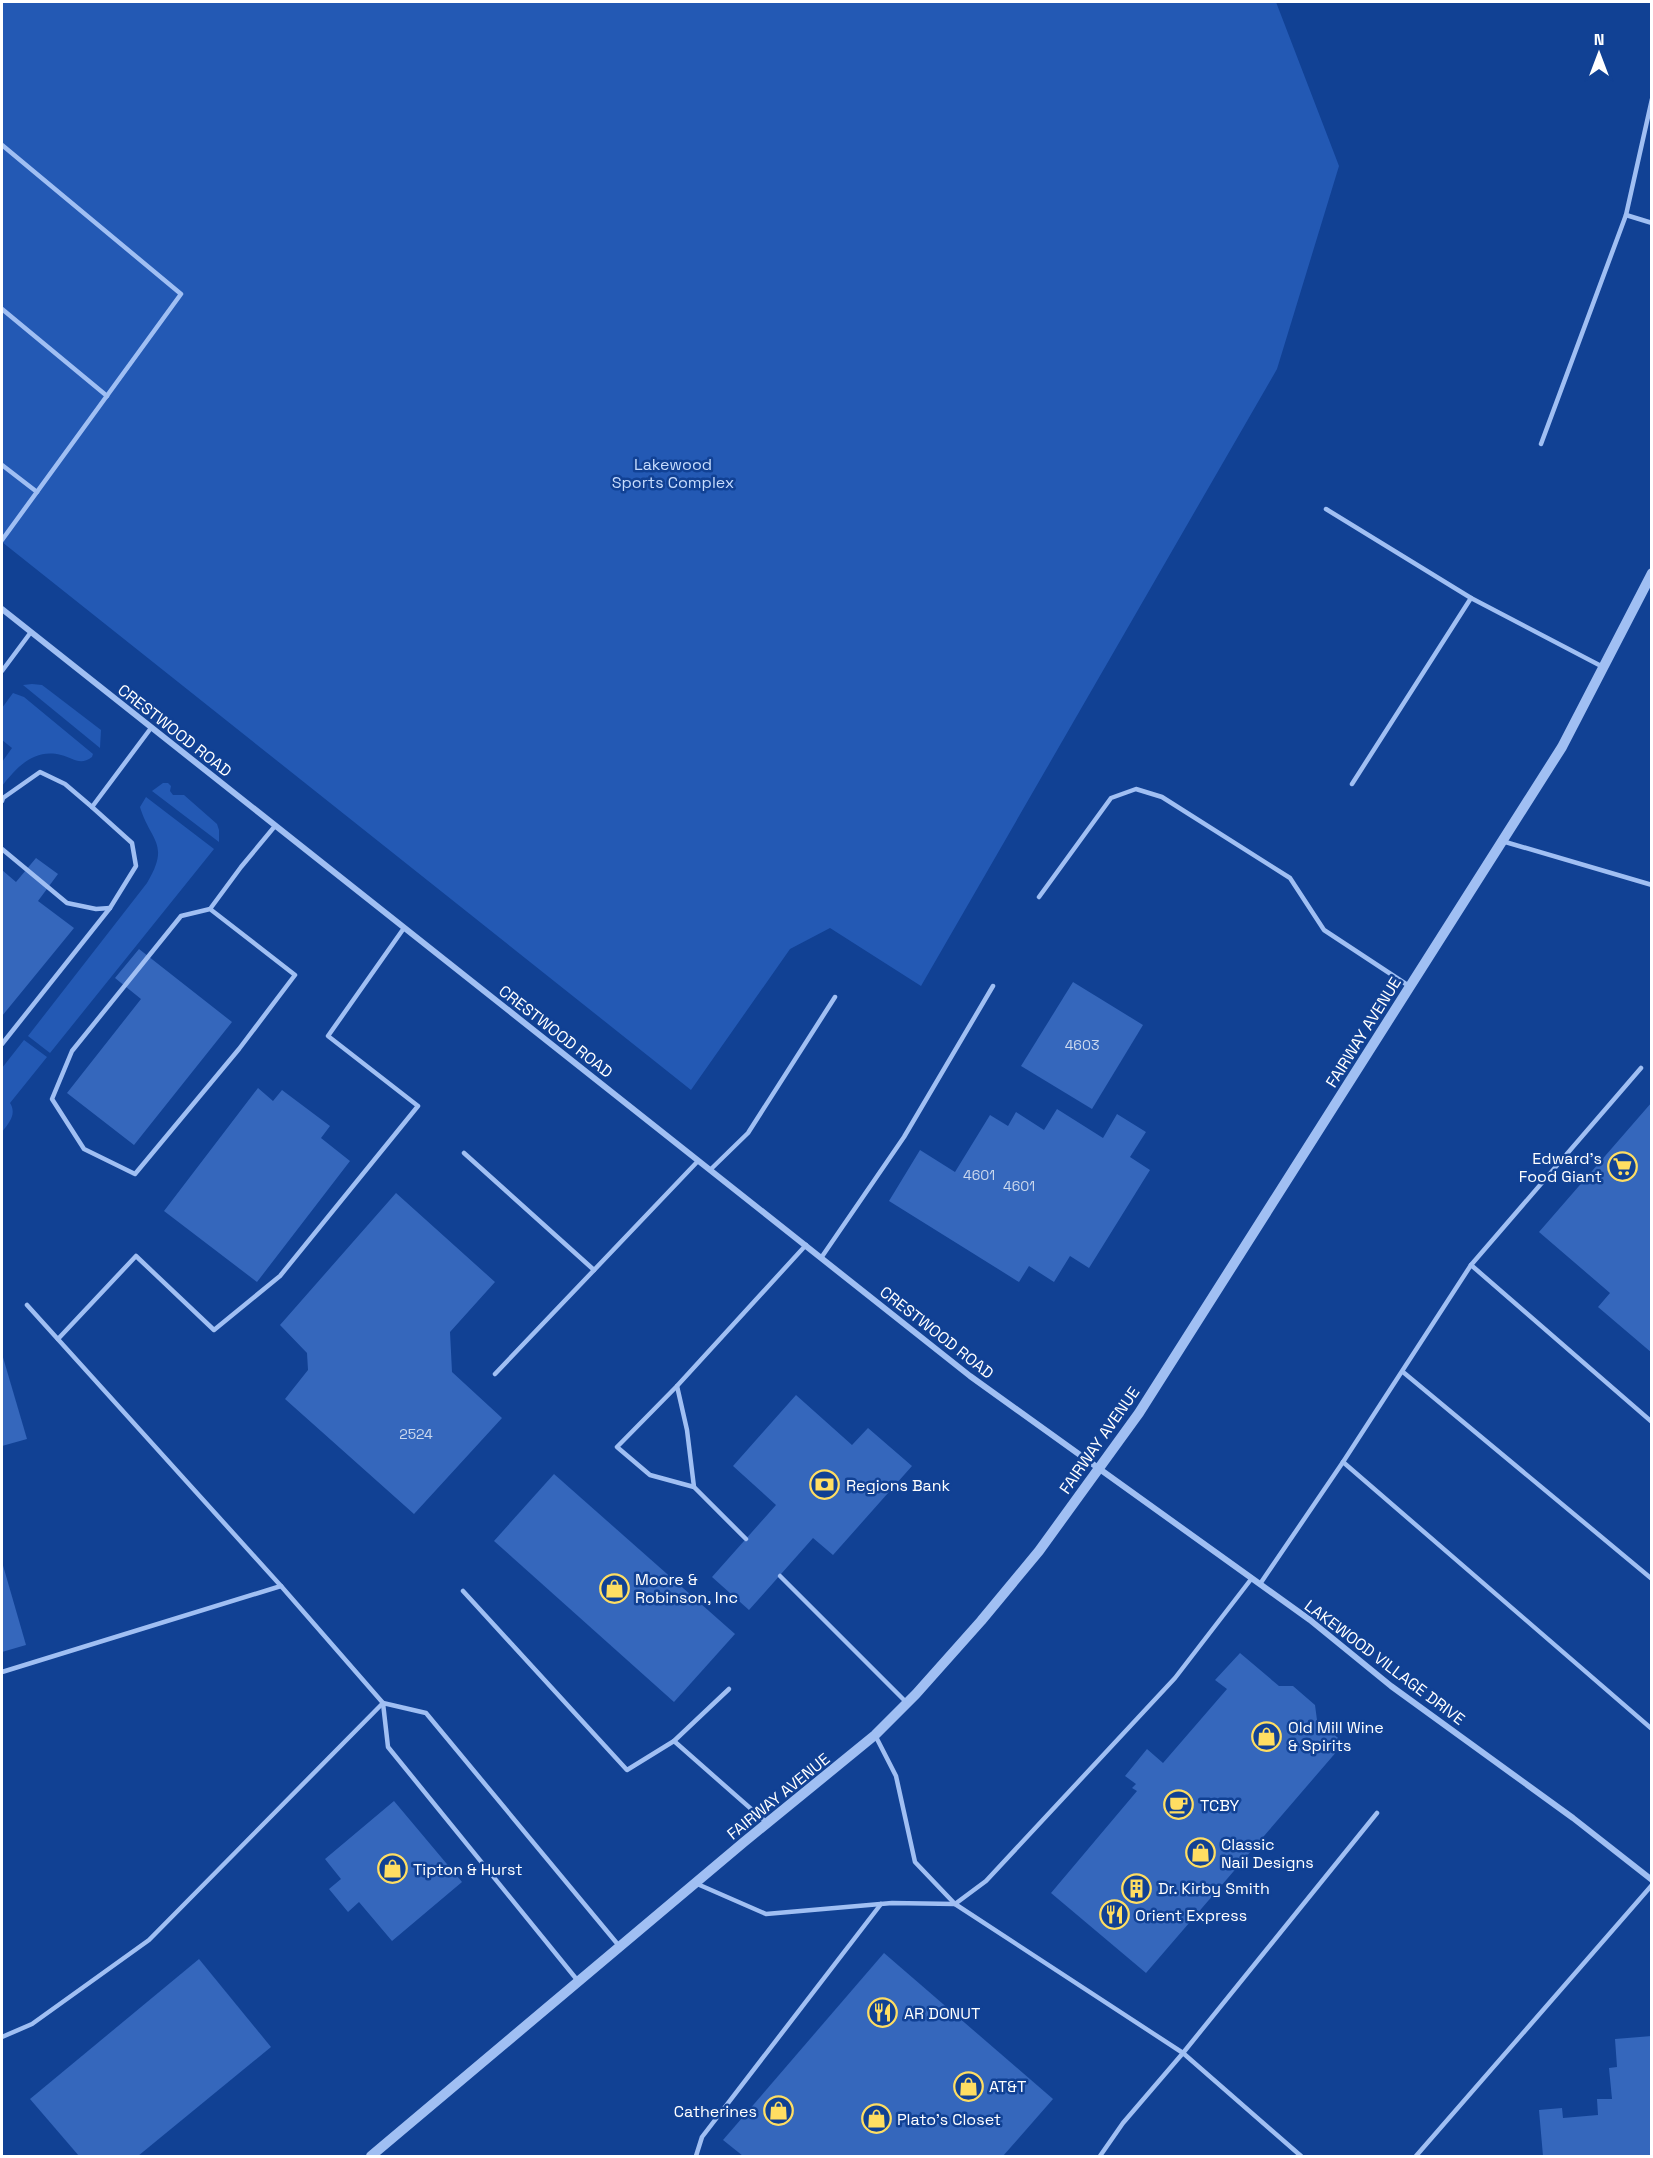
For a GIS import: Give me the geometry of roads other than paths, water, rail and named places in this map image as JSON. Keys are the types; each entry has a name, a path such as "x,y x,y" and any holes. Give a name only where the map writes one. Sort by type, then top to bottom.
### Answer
{"street":[{"name":"FAIRWAY AVENUE","path":"371,2157 695,1883 875,1735 981,1621 1039,1551 1138,1413 1562,747 1652,573"},
{"name":"CRESTWOOD ROAD","path":"2,609 970,1376 1099,1468"},
{"name":"LAKEWOOD VILLAGE DRIVE","path":"1099,1468 1310,1620 1391,1686 1564,1811 1652,1880"}],"lane":[{"path":"1542,444 1626,215 1652,99"},
{"path":"2,145 181,294 2,540"},
{"path":"1626,215 1652,223"},
{"path":"2,309 107,396"},
{"path":"2,465 37,492"},
{"path":"1326,509 1471,598 1603,667"},
{"path":"1352,784 1471,598"},
{"path":"2,671 31,632"},
{"path":"92,807 151,728"},
{"path":"2,801 40,772 65,784 132,843 136,866 110,908 2,1044"},
{"path":"1039,897 1111,798 1136,789 1162,797 1290,878 1324,930 1409,986"},
{"path":"210,909 295,975 239,1049 135,1174 84,1149 52,1099 72,1051 181,916 210,909 275,826"},
{"path":"1502,841 1652,885"},
{"path":"2,849 67,903 96,909 110,908"},
{"path":"58,1338 136,1256 214,1330 280,1276 418,1106 327,1036 404,928"},
{"path":"821,1258 904,1137 993,986"},
{"path":"710,1170 748,1133 835,997"},
{"path":"1260,1584 1403,1372 1471,1265 1641,1068"},
{"path":"464,1153 594,1270"},
{"path":"495,1374 698,1161"},
{"path":"746,1539 694,1487 650,1475 617,1447 677,1386 806,1245"},
{"path":"1471,1265 1652,1422"},
{"path":"27,1305 383,1703 388,1747 578,1982"},
{"path":"1403,1372 1652,1579"},
{"path":"677,1386 687,1430 694,1487"},
{"path":"1343,1462 1652,1729"},
{"path":"780,1576 907,1703"},
{"path":"695,1883 766,1914 881,1904 955,1904 986,1881 1175,1678 1252,1578"},
{"path":"2,1672 281,1587"},
{"path":"463,1591 627,1770 674,1741 729,1689"},
{"path":"383,1703 426,1713 620,1947"},
{"path":"2,2037 32,2024 149,1940 383,1703"},
{"path":"875,1735 896,1776 915,1862 955,1904 1183,2053 1300,2157"},
{"path":"674,1741 767,1823"},
{"path":"1100,2157 1123,2123 1183,2053 1377,1813"},
{"path":"1416,2157 1652,1886"},
{"path":"696,2157 702,2136 881,1904"}],"place":[{"name":"Edward's Food Giant","path":"1623,1167"},
{"name":"Regions Bank","path":"825,1485"},
{"name":"Moore & Robinson, Inc","path":"614,1588"},
{"name":"Old Mill Wine & Spirits","path":"1267,1736"},
{"name":"TCBY","path":"1179,1805"},
{"name":"Classic Nail Designs","path":"1200,1853"},
{"name":"Tipton & Hurst","path":"392,1869"},
{"name":"Dr. Kirby Smith","path":"1137,1888"},
{"name":"Orient Express","path":"1114,1915"},
{"name":"AR DONUT","path":"883,2013"},
{"name":"AT&T","path":"968,2086"},
{"name":"Catherines","path":"778,2111"},
{"name":"Plato's Closet","path":"876,2119"}],"park label":[{"name":"Lakewood Sports Complex","path":"673,473"}]}
